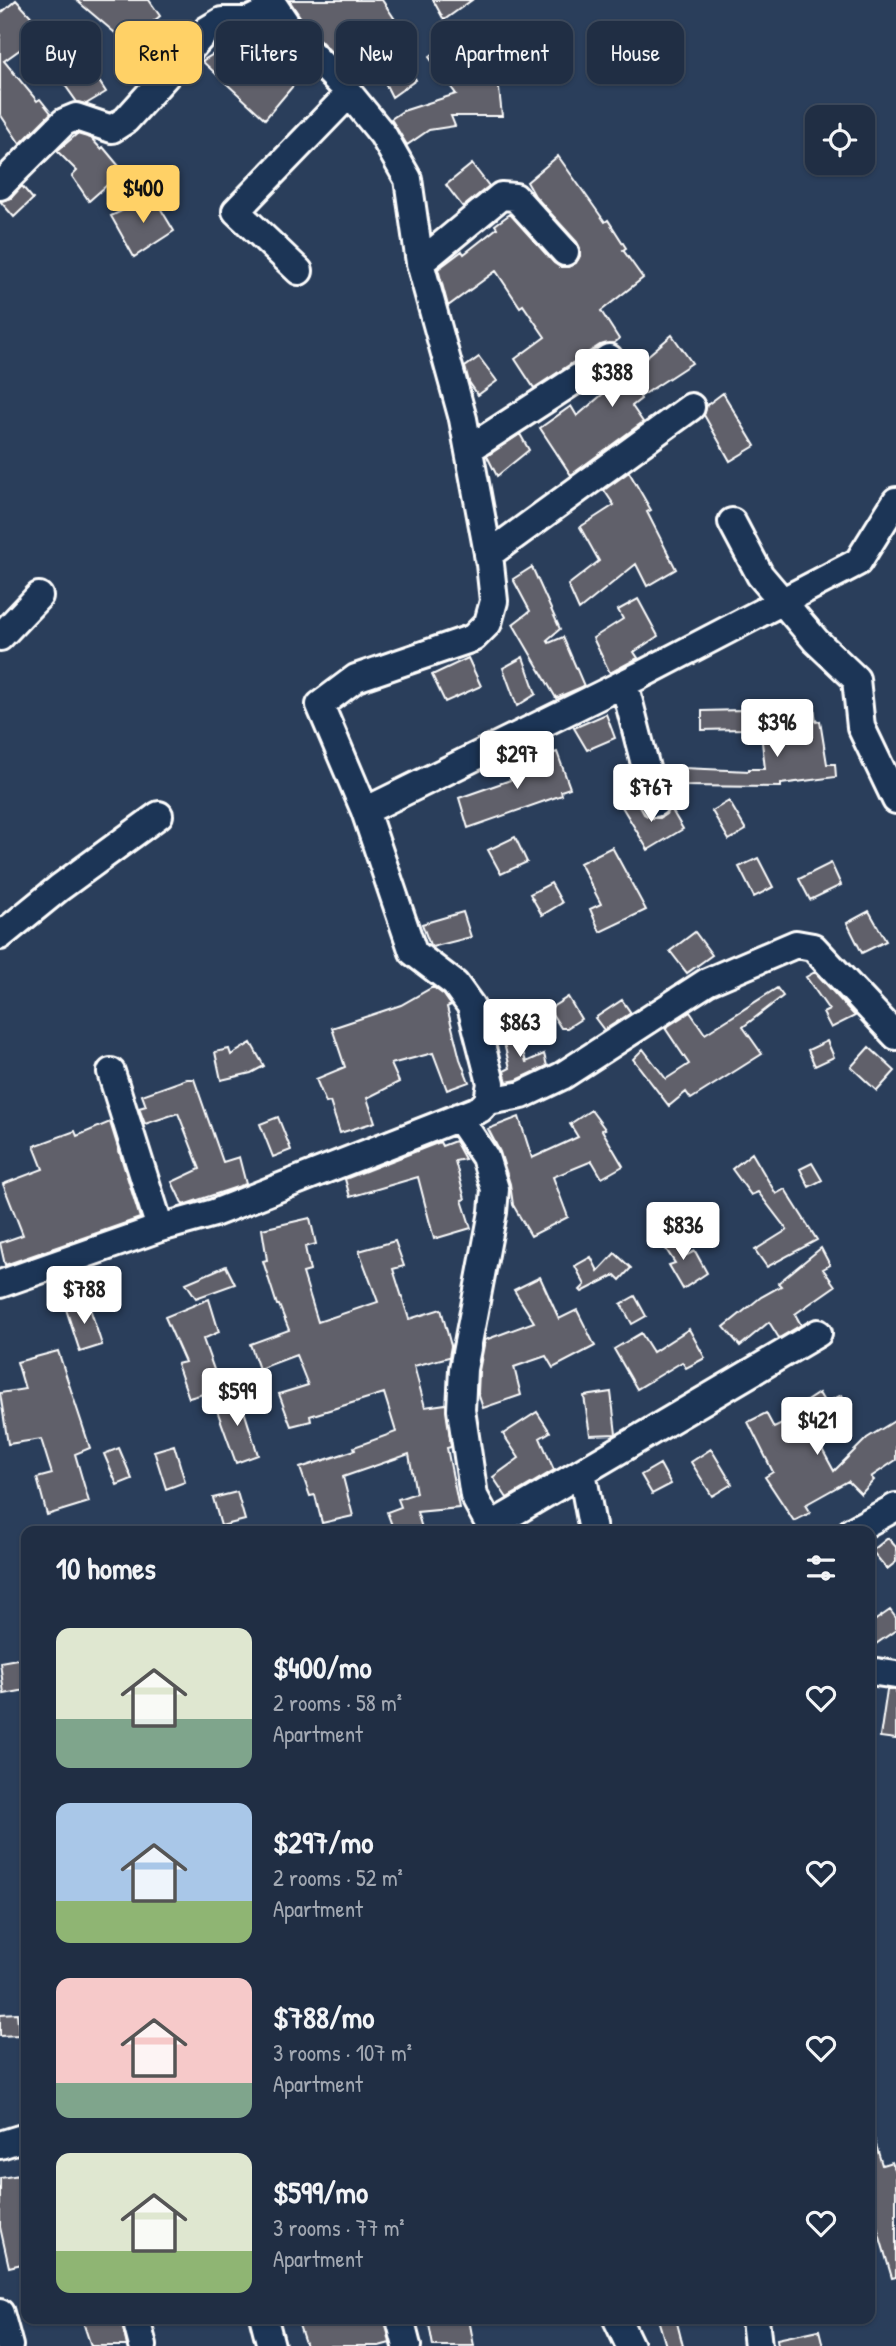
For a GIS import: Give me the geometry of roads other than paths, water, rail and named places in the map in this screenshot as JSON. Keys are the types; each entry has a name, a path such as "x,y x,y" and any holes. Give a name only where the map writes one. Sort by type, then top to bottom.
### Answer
{"street":[{"path":"0,186 64,122 76,117 112,129 126,120 208,30 222,21 248,21 272,4 295,37 349,93 383,135 408,179 420,263 463,419 494,601 488,623 473,638 356,678 320,705 365,811 413,952 455,984 471,1006 491,1083 488,1101"},
{"path":"299,271 236,211 349,93"},
{"path":"420,263 501,197 515,197 565,253"},
{"path":"469,449 609,358"},
{"path":"488,555 691,407"},
{"path":"365,811 624,684 858,562 896,500"},
{"path":"732,522 760,575 816,641 856,679 861,727 896,800"},
{"path":"0,637 39,596"},
{"path":"624,684 655,803"},
{"path":"0,936 59,887 159,815"},
{"path":"0,1284 160,1228 214,1213 480,1109 488,1101 522,1095 562,1076 707,982 796,944 813,947 896,1036"},
{"path":"111,1072 160,1228"},
{"path":"458,1117 485,1157 495,1189 494,1212 463,1369 461,1410 474,1496 487,1520 499,1521 818,1333"},
{"path":"582,1472 592,1526"},
{"path":"861,1526 896,1507"},
{"path":"875,1672 896,1675"},
{"path":"0,2145 21,2139"},
{"path":"0,2313 9,2346"},
{"path":"136,2324 143,2346"},
{"path":"265,2324 271,2346"},
{"path":"401,2324 407,2346"},
{"path":"619,2324 630,2346"},
{"path":"756,2324 758,2346"}]}
